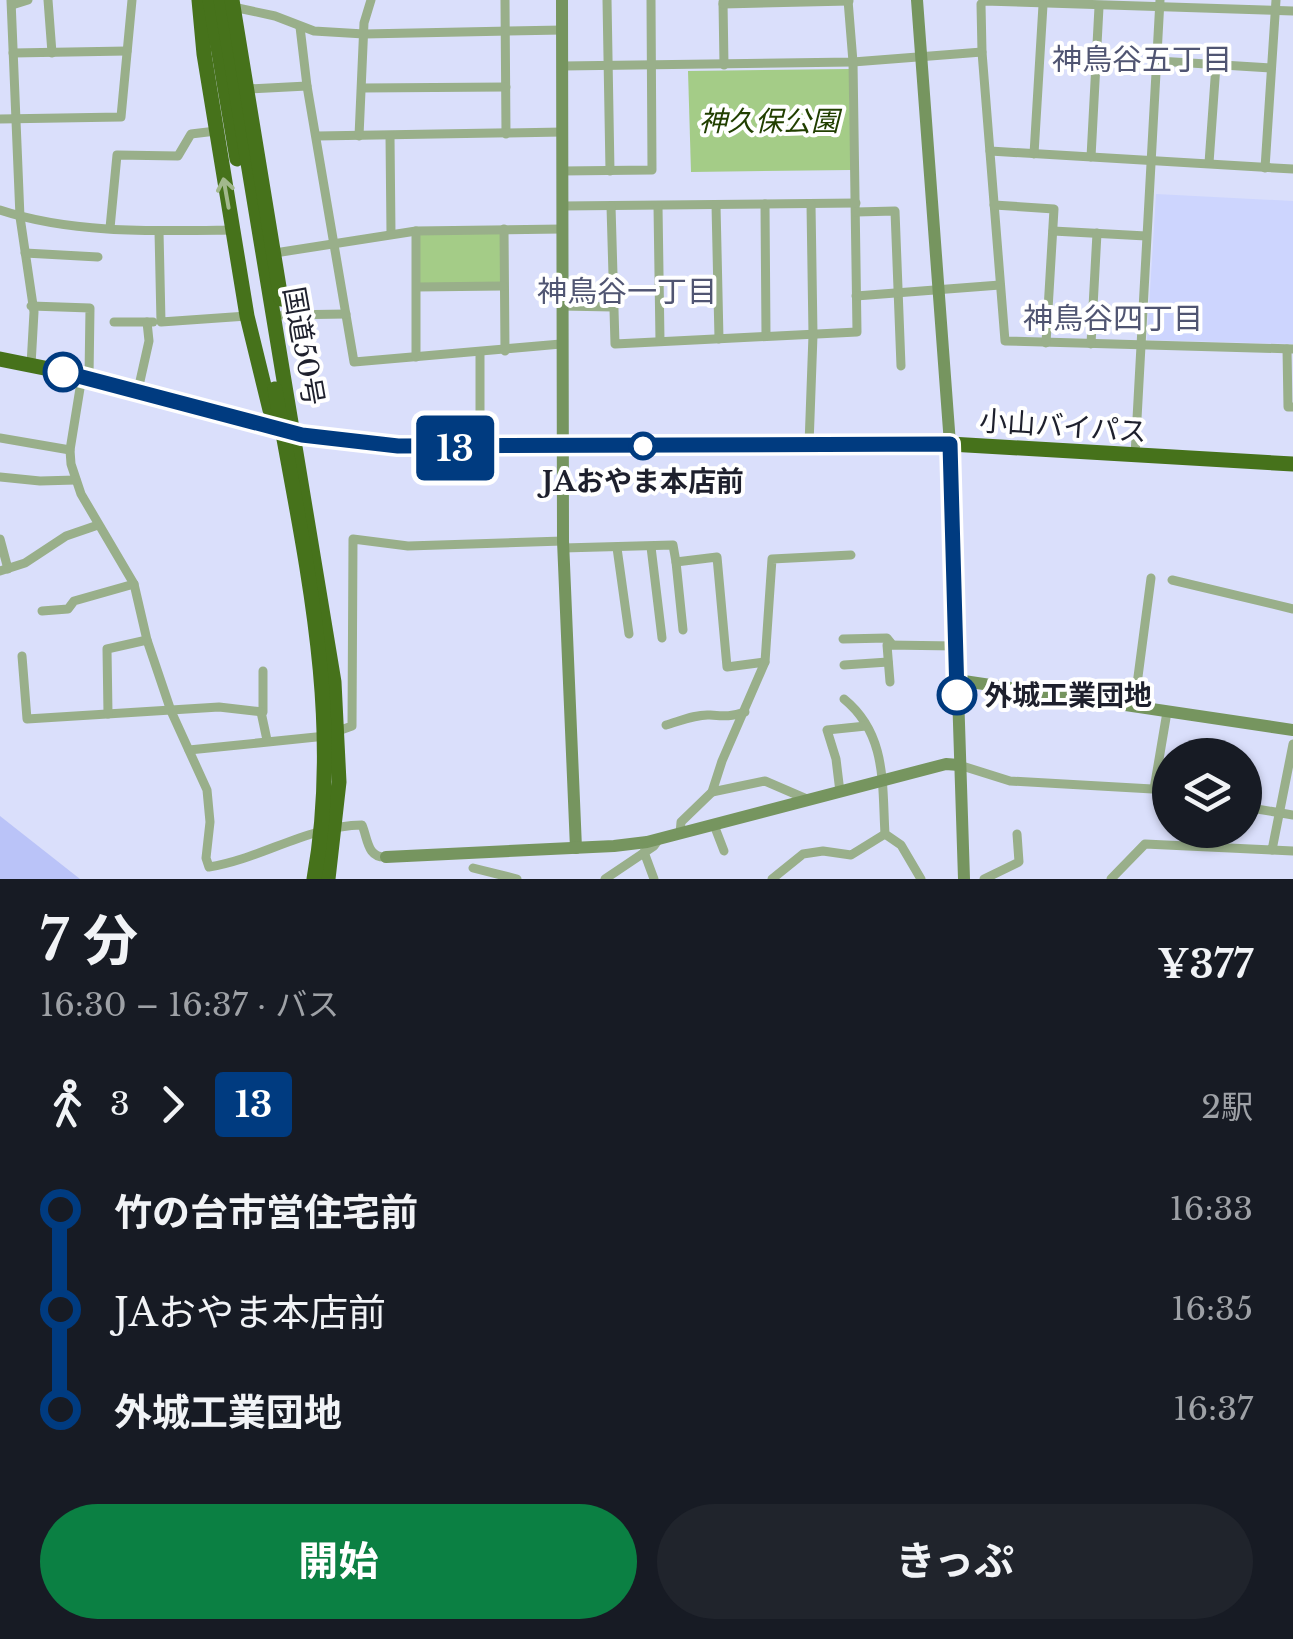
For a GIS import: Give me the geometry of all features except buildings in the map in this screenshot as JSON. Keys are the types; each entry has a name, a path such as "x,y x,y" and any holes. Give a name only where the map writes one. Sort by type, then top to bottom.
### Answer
{"highway":[{"path":"199,0 247,316 273,426 330,731"},
{"name":"国道50号","path":"210,0 334,682 328,879"},
{"path":"229,2 247,89 336,628 340,656 334,682"},
{"name":"国道50号","path":"229,2 330,731"},
{"name":"小山バイパス","path":"0,358 138,390 302,435 398,446 950,444 1293,464"},
{"name":"国道50号","path":"314,879 328,829"}],"street":[{"path":"28,0 12,2 12,26 20,217 34,312 31,365"},
{"path":"48,0 52,52"},
{"path":"0,120 120,117 132,0"},
{"path":"360,136 364,34 371,0"},
{"path":"505,0 506,134"},
{"path":"562,0 563,544 576,848"},
{"path":"607,0 610,171"},
{"path":"562,171 652,170 651,0"},
{"path":"917,0 950,444 964,879"},
{"path":"611,206 614,344 858,332 853,62 848,1 723,2 724,65"},
{"path":"229,2 252,4 314,32 562,30"},
{"path":"1293,11 1276,4 981,4 1005,341 1290,349 1288,407 1293,408"},
{"path":"1134,456 1160,4"},
{"path":"1266,168 1276,4"},
{"path":"1034,154 1043,5"},
{"path":"1091,157 1099,7"},
{"path":"0,30 12,26"},
{"path":"300,27 354,362 561,344"},
{"path":"14,54 127,51"},
{"path":"563,66 853,62 982,52"},
{"path":"1158,61 1271,68"},
{"path":"1209,163 1216,65"},
{"path":"247,89 307,86"},
{"path":"362,88 506,87"},
{"path":"110,228 117,155 178,156 191,134 216,131"},
{"path":"316,136 562,132"},
{"path":"390,136 390,234"},
{"path":"990,152 1293,168"},
{"path":"765,204 766,336"},
{"path":"810,445 812,204"},
{"path":"562,206 812,204 894,211 901,366"},
{"path":"716,205 719,339"},
{"path":"994,205 1054,209 1046,343"},
{"path":"658,206 660,341"},
{"path":"0,210 20,217 110,228 232,230"},
{"path":"504,229 505,350"},
{"path":"275,253 416,231 562,230"},
{"path":"160,231 161,322"},
{"path":"416,231 416,357"},
{"path":"1053,232 1146,236"},
{"path":"1091,344 1098,233"},
{"path":"25,253 98,257"},
{"path":"856,296 1000,285"},
{"path":"417,288 503,286"},
{"path":"32,306 90,308 86,377 70,450 76,480 134,584 147,640 171,711 207,790 208,868 328,829 362,825 372,854 378,858 576,848 658,839 946,764 1010,780 1152,789"},
{"path":"561,306 613,308"},
{"path":"283,315 346,314"},
{"path":"114,322 247,316"},
{"path":"138,390 149,341 147,322"},
{"path":"480,352 480,448"},
{"path":"0,438 70,450"},
{"path":"0,477 76,480"},
{"path":"0,539 4,570 25,564 66,536 98,525"},
{"path":"189,750 352,726 352,539 408,546 673,545 684,630"},
{"path":"651,547 662,638"},
{"path":"616,548 629,634"},
{"path":"680,834 682,822 712,792 765,662 772,559 851,555"},
{"path":"676,562 716,557 726,667 765,662"},
{"path":"1134,706 1152,578"},
{"path":"1172,580 1293,609"},
{"path":"42,611 68,608 74,602 134,584"},
{"path":"843,639 887,638 891,642 956,646"},
{"path":"108,714 107,649 147,640"},
{"path":"890,682 887,644 891,642"},
{"path":"22,656 27,720 219,707 261,712"},
{"path":"844,666 888,662"},
{"path":"263,672 261,712 267,740"},
{"path":"957,680 1293,730"},
{"path":"844,699 855,708 878,744 884,834"},
{"path":"666,725 712,714 723,719 745,712"},
{"path":"1163,738 1167,712"},
{"path":"840,792 828,730 866,726"},
{"path":"1272,850 1293,744"},
{"path":"712,792 765,781 810,800"},
{"path":"1262,811 1293,815"},
{"path":"714,825 724,851"},
{"path":"772,879 803,854 823,851 852,855 884,834"},
{"path":"884,834 901,845 921,879"},
{"path":"984,879 1019,862 1017,834"},
{"path":"605,879 658,839"},
{"path":"1111,879 1145,844 1293,850"},
{"path":"644,852 654,879"},
{"path":"473,868 518,879"}],"shaded area":[{"path":"1156,194 1293,201 1293,344 1147,340"},
{"path":"0,816 80,879 0,879"}],"green space":[{"name":"神久保公園","path":"849,69 851,170 691,172 688,71"},
{"path":"500,233 500,283 420,284 419,234"}],"bus line":[{"name":"13","path":"63,372 302,435 398,446 950,444 957,695"}],"place":[{"name":"JAおやま本店前","path":"643,446"},
{"name":"外城工業団地","path":"957,695"}],"district":[{"name":"神鳥谷五丁目","path":"1142,60"},
{"name":"神鳥谷一丁目","path":"627,292"},
{"name":"神鳥谷四丁目","path":"1113,319"}]}
